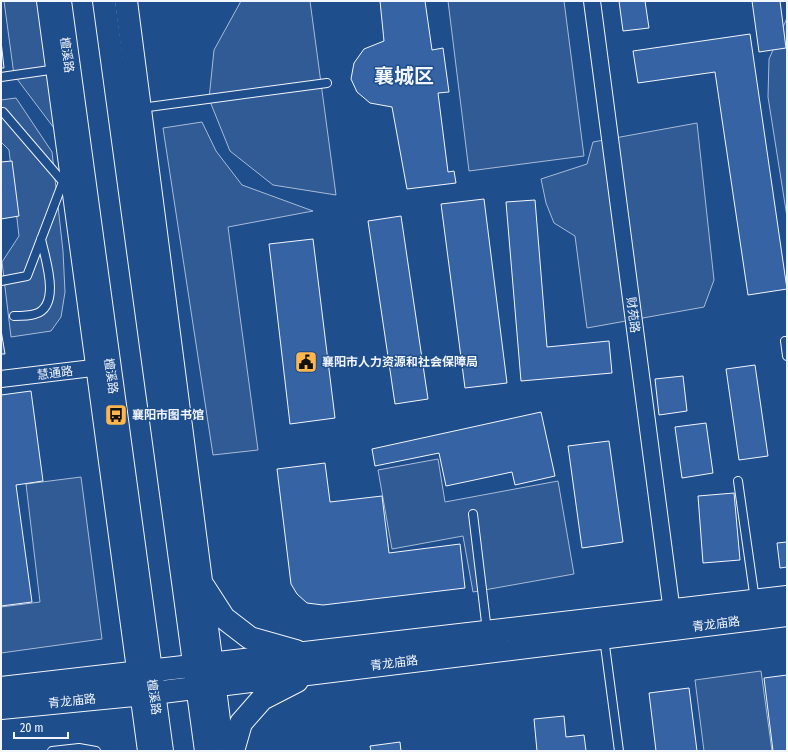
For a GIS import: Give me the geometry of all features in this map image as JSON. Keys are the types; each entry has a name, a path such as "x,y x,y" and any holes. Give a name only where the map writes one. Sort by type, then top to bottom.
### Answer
{"street":[{"path":"48,1 73,180"},
{"name":"檀溪路","path":"60,1 73,180 104,367 146,683 162,751"},
{"path":"104,1 204,676 223,751"},
{"path":"126,1 201,582 206,751"},
{"name":"财苑路","path":"592,1 673,620"},
{"name":"慧通路","path":"1,379 104,367"},
{"path":"201,582 224,618 250,638 308,664 262,699 241,723 233,751"},
{"name":"青龙庙路","path":"757,610 787,597"},
{"name":"青龙庙路","path":"1,708 146,683 757,610 787,615"},
{"name":"青龙庙路","path":"488,642 604,638 673,620"},
{"path":"146,683 149,751"},
{"name":"青龙庙路","path":"1,688 146,683"}],"lane":[{"path":"1,77 58,68"},
{"path":"140,108 328,83"},
{"path":"1,112 3,112 73,180 41,239 27,276 1,281"},
{"path":"14,316 36,314 47,307 51,294 41,239"},
{"path":"787,341 785,341 787,356"},
{"path":"738,481 757,610"},
{"path":"473,514 488,642"},
{"path":"604,638 619,751"},
{"path":"52,751 78,748 96,751"}],"shaded area":[{"path":"4,1 48,1 69,148 14,75"},
{"path":"241,1 310,1 336,195 273,185 230,151 209,99 214,50"},
{"path":"448,1 564,1 584,156 469,171"},
{"path":"787,18 787,217 768,97 769,59"},
{"path":"16,98 52,152 63,251 65,292 61,317 51,331 11,337 2,262 19,236 9,150 1,142 1,100"},
{"path":"202,122 216,151 242,185 313,211 228,227 258,450 213,455 163,128"},
{"path":"697,123 714,280 704,307 587,328 575,236 554,223 546,203 541,179 587,164 593,142"},
{"path":"438,459 445,502 558,481 574,574 473,592 463,536 392,549 378,470"},
{"path":"81,477 102,639 1,653 1,607 40,602 26,484"},
{"path":"761,671 772,751 704,751 695,680"}],"building":[{"path":"380,1 425,1 432,50 443,48 449,92 438,93 448,172 454,171 456,183 407,189 392,107 370,103 357,92 351,79 354,63 364,49 384,41"},
{"path":"619,1 645,1 649,28 623,31"},
{"path":"752,1 780,1 786,48 759,52"},
{"path":"750,34 787,289 748,295 715,72 638,83 633,51"},
{"path":"1,41 4,68 1,68"},
{"path":"12,161 19,216 1,219 1,162"},
{"path":"484,199 507,383 465,388 441,204"},
{"path":"535,200 547,347 609,341 612,373 521,381 506,202"},
{"path":"401,216 428,399 395,404 368,221"},
{"name":"襄阳市人力资源和社会保障局","path":"313,239 335,418 290,424 269,244"},
{"path":"1,330 5,354 1,354"},
{"path":"755,365 768,456 739,460 726,369"},
{"path":"683,376 687,411 659,415 655,379"},
{"path":"31,391 43,481 16,485 32,602 1,606 1,395"},
{"path":"541,412 555,476 515,485 512,472 446,486 439,453 375,466 372,449"},
{"path":"706,423 713,473 682,478 675,427"},
{"path":"609,441 623,542 582,548 568,446"},
{"path":"325,463 330,502 382,496 389,553 460,544 465,588 323,605 307,603 297,594 291,584 277,469"},
{"path":"734,493 740,560 703,563 698,496"},
{"path":"787,542 787,567 780,568 777,543"},
{"path":"787,675 787,751 773,751 764,678"},
{"path":"689,688 697,751 656,751 649,693"},
{"path":"564,716 566,737 584,735 586,751 537,751 534,719"},
{"path":"400,742 401,751 371,751 370,746"}],"place":[{"name":"襄阳市人力资源和社会保障局","path":"306,362"},
{"name":"襄阳市图书馆","path":"116,415"}],"district":[{"name":"襄城区","path":"404,76"}]}
